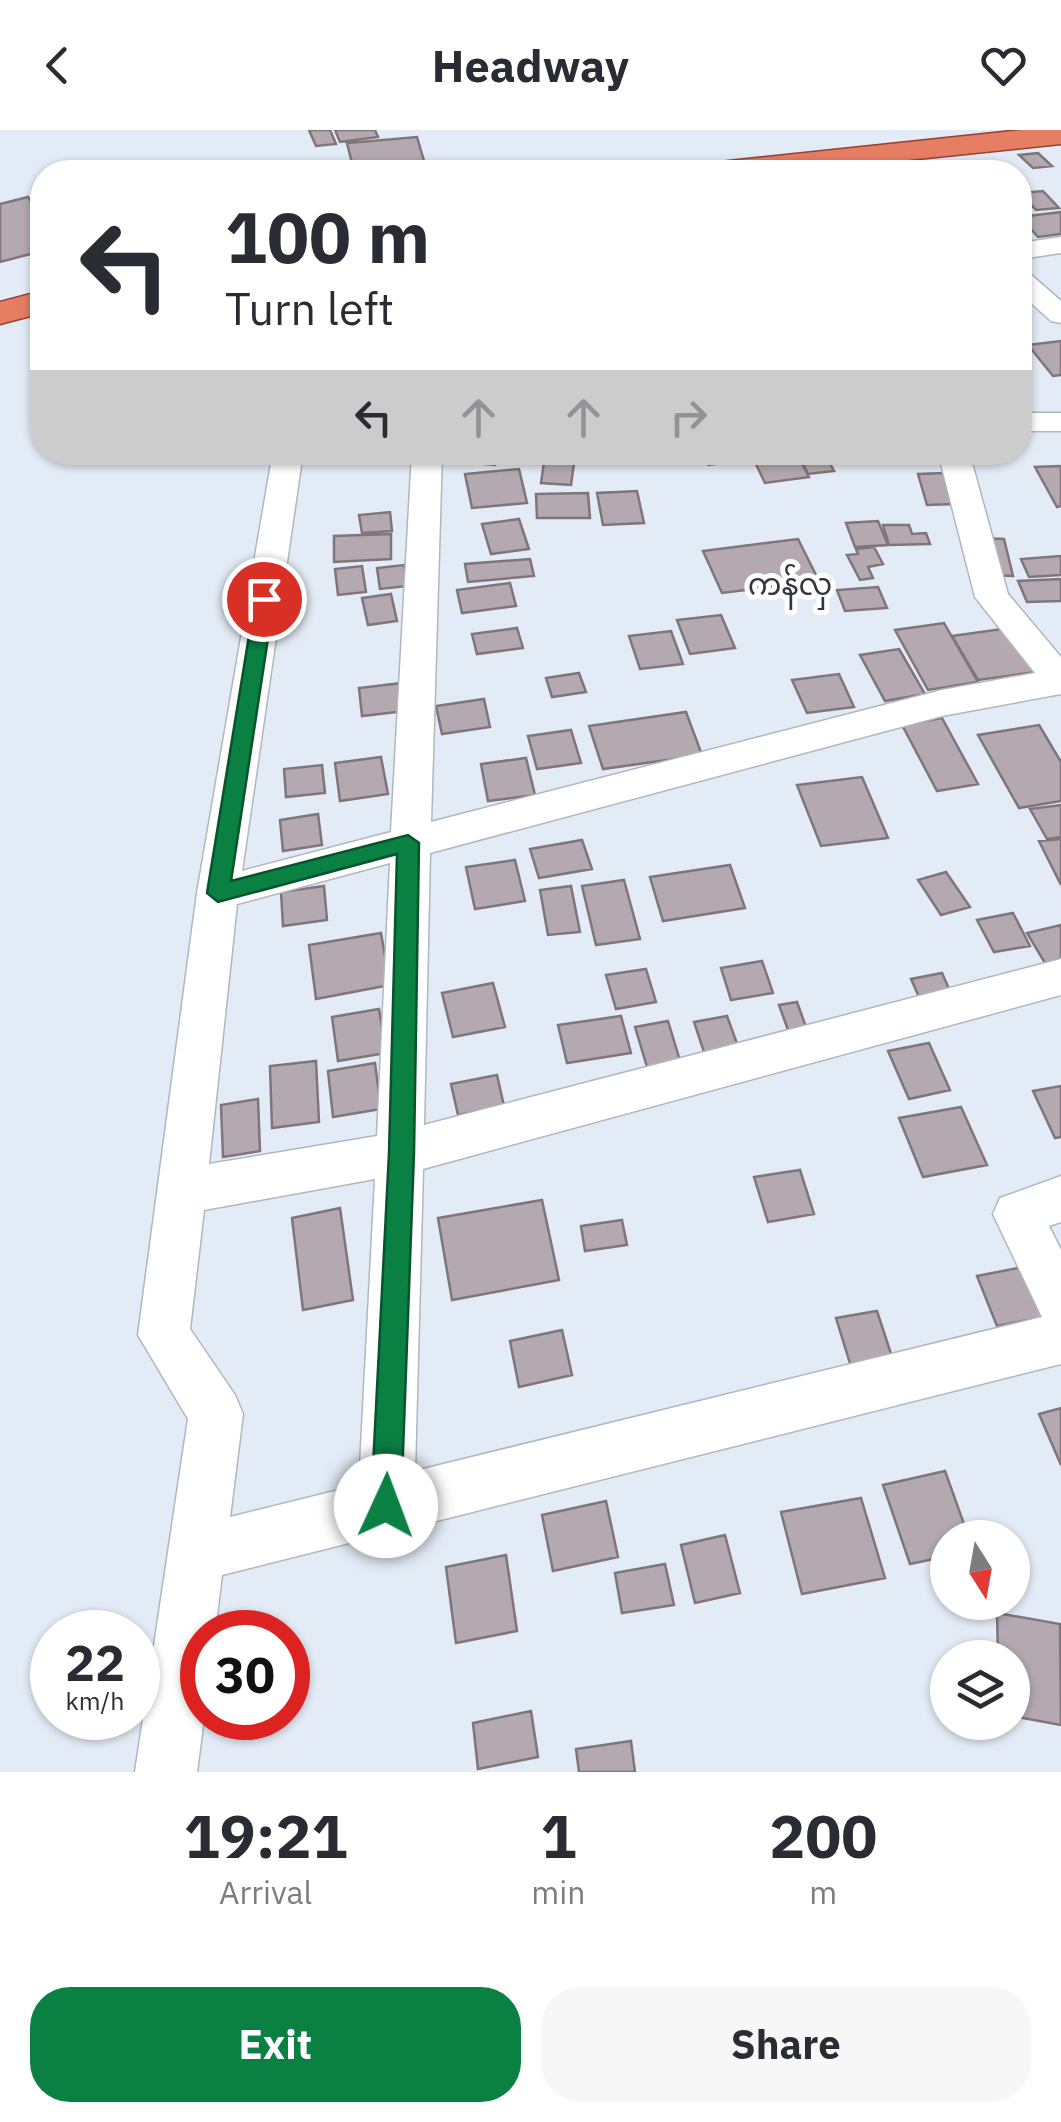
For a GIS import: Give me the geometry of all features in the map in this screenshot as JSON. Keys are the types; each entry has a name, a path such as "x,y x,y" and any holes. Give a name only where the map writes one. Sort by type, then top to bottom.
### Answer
{"highway":[{"path":"915,160 1061,134"},
{"path":"0,313 30,305"}],"street":[{"path":"1032,249 1061,245"},
{"path":"1032,290 1061,315"},
{"path":"1032,422 1061,422"},
{"path":"166,1772 216,1414 164,1336 218,893 286,465"},
{"path":"386,1506 401,1153 408,843 426,465"},
{"path":"218,893 942,703 1061,681 992,597 956,465"},
{"path":"182,1190 401,1153 1061,977"},
{"path":"1061,1199 1017,1214 1061,1302"},
{"path":"198,1553 1061,1338"}],"building":[{"path":"309,130 330,130 336,144 316,146"},
{"path":"335,130 375,130 378,137 340,142"},
{"path":"417,137 424,160 351,160 347,143"},
{"path":"1038,153 1052,166 1033,168 1032,160 1019,155"},
{"path":"1043,191 1059,208 1036,210 1032,192"},
{"path":"30,200 30,254 0,262 0,204"},
{"path":"1061,212 1061,234 1038,237 1032,230 1032,216"},
{"path":"1061,341 1061,375 1053,376 1032,350 1032,345"},
{"path":"544,465 574,465 571,485 541,483"},
{"path":"756,465 803,465 809,477 765,483"},
{"path":"804,465 831,465 834,471 808,474"},
{"path":"1061,466 1061,506 1057,507 1035,467"},
{"path":"519,469 527,503 472,508 465,474"},
{"path":"945,473 955,504 927,505 918,474"},
{"path":"637,491 644,523 603,525 597,493"},
{"path":"588,493 590,518 537,518 536,494"},
{"path":"390,512 392,531 362,533 359,515"},
{"path":"519,519 529,549 491,554 482,524"},
{"path":"878,521 888,545 855,547 846,523"},
{"path":"883,525 909,525 912,534 926,533 930,544 889,545"},
{"path":"391,534 391,559 334,562 334,536"},
{"path":"980,538 1004,539 1013,576 988,575"},
{"path":"798,539 819,581 722,593 703,551"},
{"path":"874,547 883,564 868,567 873,578 860,580 847,555 858,554 856,549"},
{"path":"1061,556 1061,575 1029,577 1021,559"},
{"path":"530,559 534,576 468,582 465,564"},
{"path":"404,565 408,586 380,589 377,568"},
{"path":"362,566 366,592 338,595 335,569"},
{"path":"1061,579 1061,601 1027,602 1018,581"},
{"path":"510,583 516,606 462,613 457,590"},
{"path":"878,587 887,608 845,611 837,590"},
{"path":"391,594 397,621 368,625 362,598"},
{"path":"721,615 735,648 690,654 677,620"},
{"path":"944,623 978,682 928,690 895,630"},
{"path":"1016,627 1043,671 978,680 952,636"},
{"path":"517,628 523,648 477,654 472,634"},
{"path":"671,631 683,664 640,669 629,636"},
{"path":"899,649 925,694 885,701 860,655"},
{"path":"579,673 586,692 552,697 546,678"},
{"path":"839,674 854,707 807,713 792,680"},
{"path":"402,683 406,711 362,716 359,688"},
{"path":"484,699 490,727 442,734 436,706"},
{"path":"686,712 702,755 603,769 589,726"},
{"path":"942,718 978,784 937,791 902,725"},
{"path":"1039,725 1061,762 1061,801 1019,808 978,735"},
{"path":"571,730 581,763 537,769 528,736"},
{"path":"381,757 388,794 340,801 335,763"},
{"path":"526,758 535,795 488,801 481,764"},
{"path":"322,765 325,793 286,797 284,769"},
{"path":"862,777 888,838 821,846 797,785"},
{"path":"1061,805 1061,837 1047,839 1030,809"},
{"path":"318,814 322,845 283,851 280,820"},
{"path":"1061,839 1061,885 1039,841"},
{"path":"582,840 592,869 539,878 530,849"},
{"path":"515,860 525,901 475,909 466,867"},
{"path":"730,865 745,908 663,921 650,877"},
{"path":"946,872 970,907 941,915 918,880"},
{"path":"624,880 640,939 596,945 582,886"},
{"path":"324,886 327,920 283,926 281,892"},
{"path":"571,886 580,932 548,935 540,890"},
{"path":"1013,913 1030,946 994,952 977,920"},
{"path":"1061,925 1061,959 1045,963 1027,933"},
{"path":"381,933 390,985 316,999 309,945"},
{"path":"762,961 773,993 731,1000 721,968"},
{"path":"646,969 656,1002 616,1009 606,975"},
{"path":"942,973 954,1000 923,1006 911,979"},
{"path":"493,983 505,1027 453,1037 442,993"},
{"path":"797,1002 806,1027 788,1030 779,1005"},
{"path":"379,1009 386,1053 338,1061 332,1017"},
{"path":"621,1016 631,1053 567,1063 558,1025"},
{"path":"727,1016 739,1049 705,1055 694,1022"},
{"path":"668,1021 681,1064 648,1070 635,1027"},
{"path":"929,1043 950,1090 909,1099 888,1051"},
{"path":"316,1061 319,1122 272,1128 270,1066"},
{"path":"375,1063 381,1109 333,1117 328,1071"},
{"path":"497,1075 504,1106 458,1115 451,1084"},
{"path":"1061,1086 1061,1137 1055,1138 1033,1091"},
{"path":"258,1099 260,1151 223,1157 221,1105"},
{"path":"961,1107 987,1165 923,1177 899,1118"},
{"path":"800,1170 814,1214 768,1222 754,1177"},
{"path":"542,1200 559,1280 452,1300 438,1218"},
{"path":"340,1208 353,1300 303,1310 292,1218"},
{"path":"622,1220 627,1245 585,1251 581,1226"},
{"path":"1023,1267 1044,1317 997,1326 977,1276"},
{"path":"877,1311 895,1366 853,1373 836,1318"},
{"path":"562,1330 572,1375 519,1387 510,1341"},
{"path":"1061,1408 1061,1465 1039,1414"},
{"path":"945,1471 963,1520 930,1520 930,1560 910,1564 883,1485"},
{"path":"861,1498 885,1578 802,1594 781,1512"},
{"path":"606,1501 618,1557 553,1571 542,1515"},
{"path":"725,1535 740,1593 695,1603 681,1545"},
{"path":"506,1555 517,1631 456,1643 446,1567"},
{"path":"665,1564 674,1605 622,1613 615,1573"},
{"path":"1030,1619 1060,1624 1061,1725 1030,1719 1030,1640 998,1640 997,1620"},
{"path":"531,1711 538,1757 478,1769 473,1723"},
{"path":"631,1741 635,1772 579,1772 576,1749"}],"district":[{"name":"ကန်လှ","path":"790,583"}],"route":[{"path":"264,599 218,893 408,843 401,1153 386,1506"}]}
